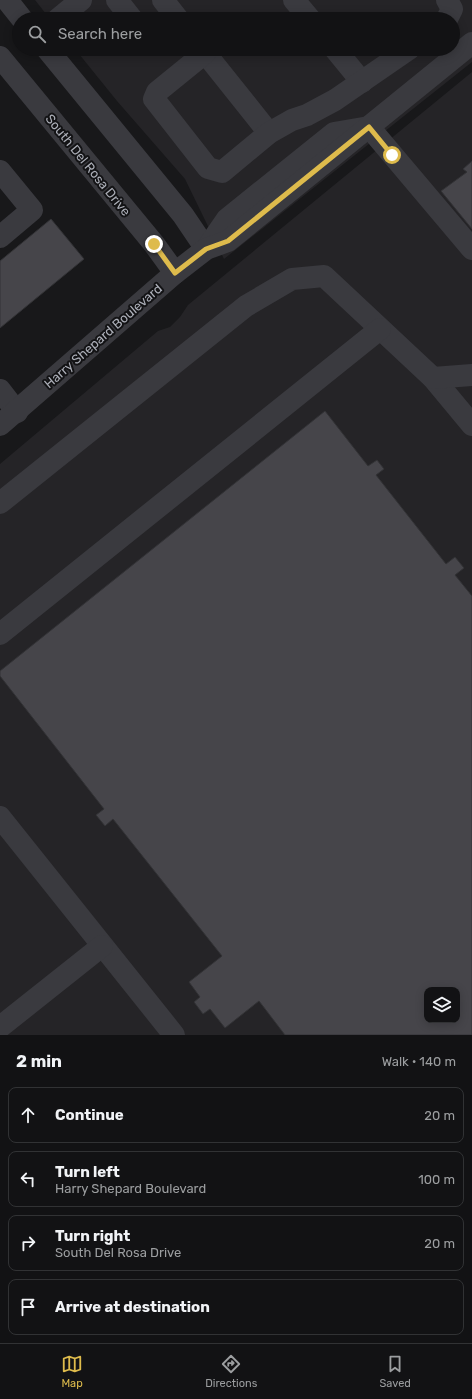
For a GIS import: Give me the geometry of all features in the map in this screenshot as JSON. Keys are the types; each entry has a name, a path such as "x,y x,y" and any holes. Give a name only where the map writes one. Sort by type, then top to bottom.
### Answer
{"street":[{"path":"6,0 16,12"},
{"path":"66,12 81,0"},
{"path":"117,0 126,12"},
{"path":"163,0 172,12"},
{"path":"294,0 304,12"},
{"name":"Harry Shepard Boulevard","path":"460,53 472,43"},
{"path":"53,56 183,215 206,249"},
{"path":"198,56 157,92 154,99 208,168 222,172 269,133 292,120 307,115 336,100 399,56"},
{"path":"208,56 269,133"},
{"path":"341,56 362,82"},
{"name":"Harry Shepard Boulevard","path":"0,425 17,412 175,273 206,249 228,241 456,56"},
{"name":"South Del Rosa Drive","path":"0,57 154,244 175,273"},
{"path":"369,127 472,250"},
{"path":"0,171 32,210 0,237"},
{"path":"0,503 246,306 292,279 324,276 433,378 472,425"},
{"path":"0,634 380,329"},
{"path":"433,378 472,375"},
{"path":"0,390 17,412"},
{"path":"0,817 174,1035"},
{"path":"0,1027 102,946"}],"shaded area":[{"path":"35,0 472,0 472,62 224,259 185,179 117,101 81,56 460,56 460,12 44,12"},
{"path":"472,72 472,1035 0,1035 0,464 158,331 170,327 180,317 188,305"}],"building":[{"path":"472,161 472,229 441,191 467,172 463,169"},
{"path":"51,219 84,259 0,328 0,261"},
{"path":"325,411 368,466 377,460 384,469 376,475 446,564 455,557 464,568 455,575 472,596 472,1035 285,1035 259,1001 225,1028 210,1009 203,1014 194,1002 200,997 189,982 222,956 113,819 105,826 96,815 104,809 0,676 0,671"}],"route":[{"path":"154,244 175,273 206,249 228,241 369,127 392,155"}]}
